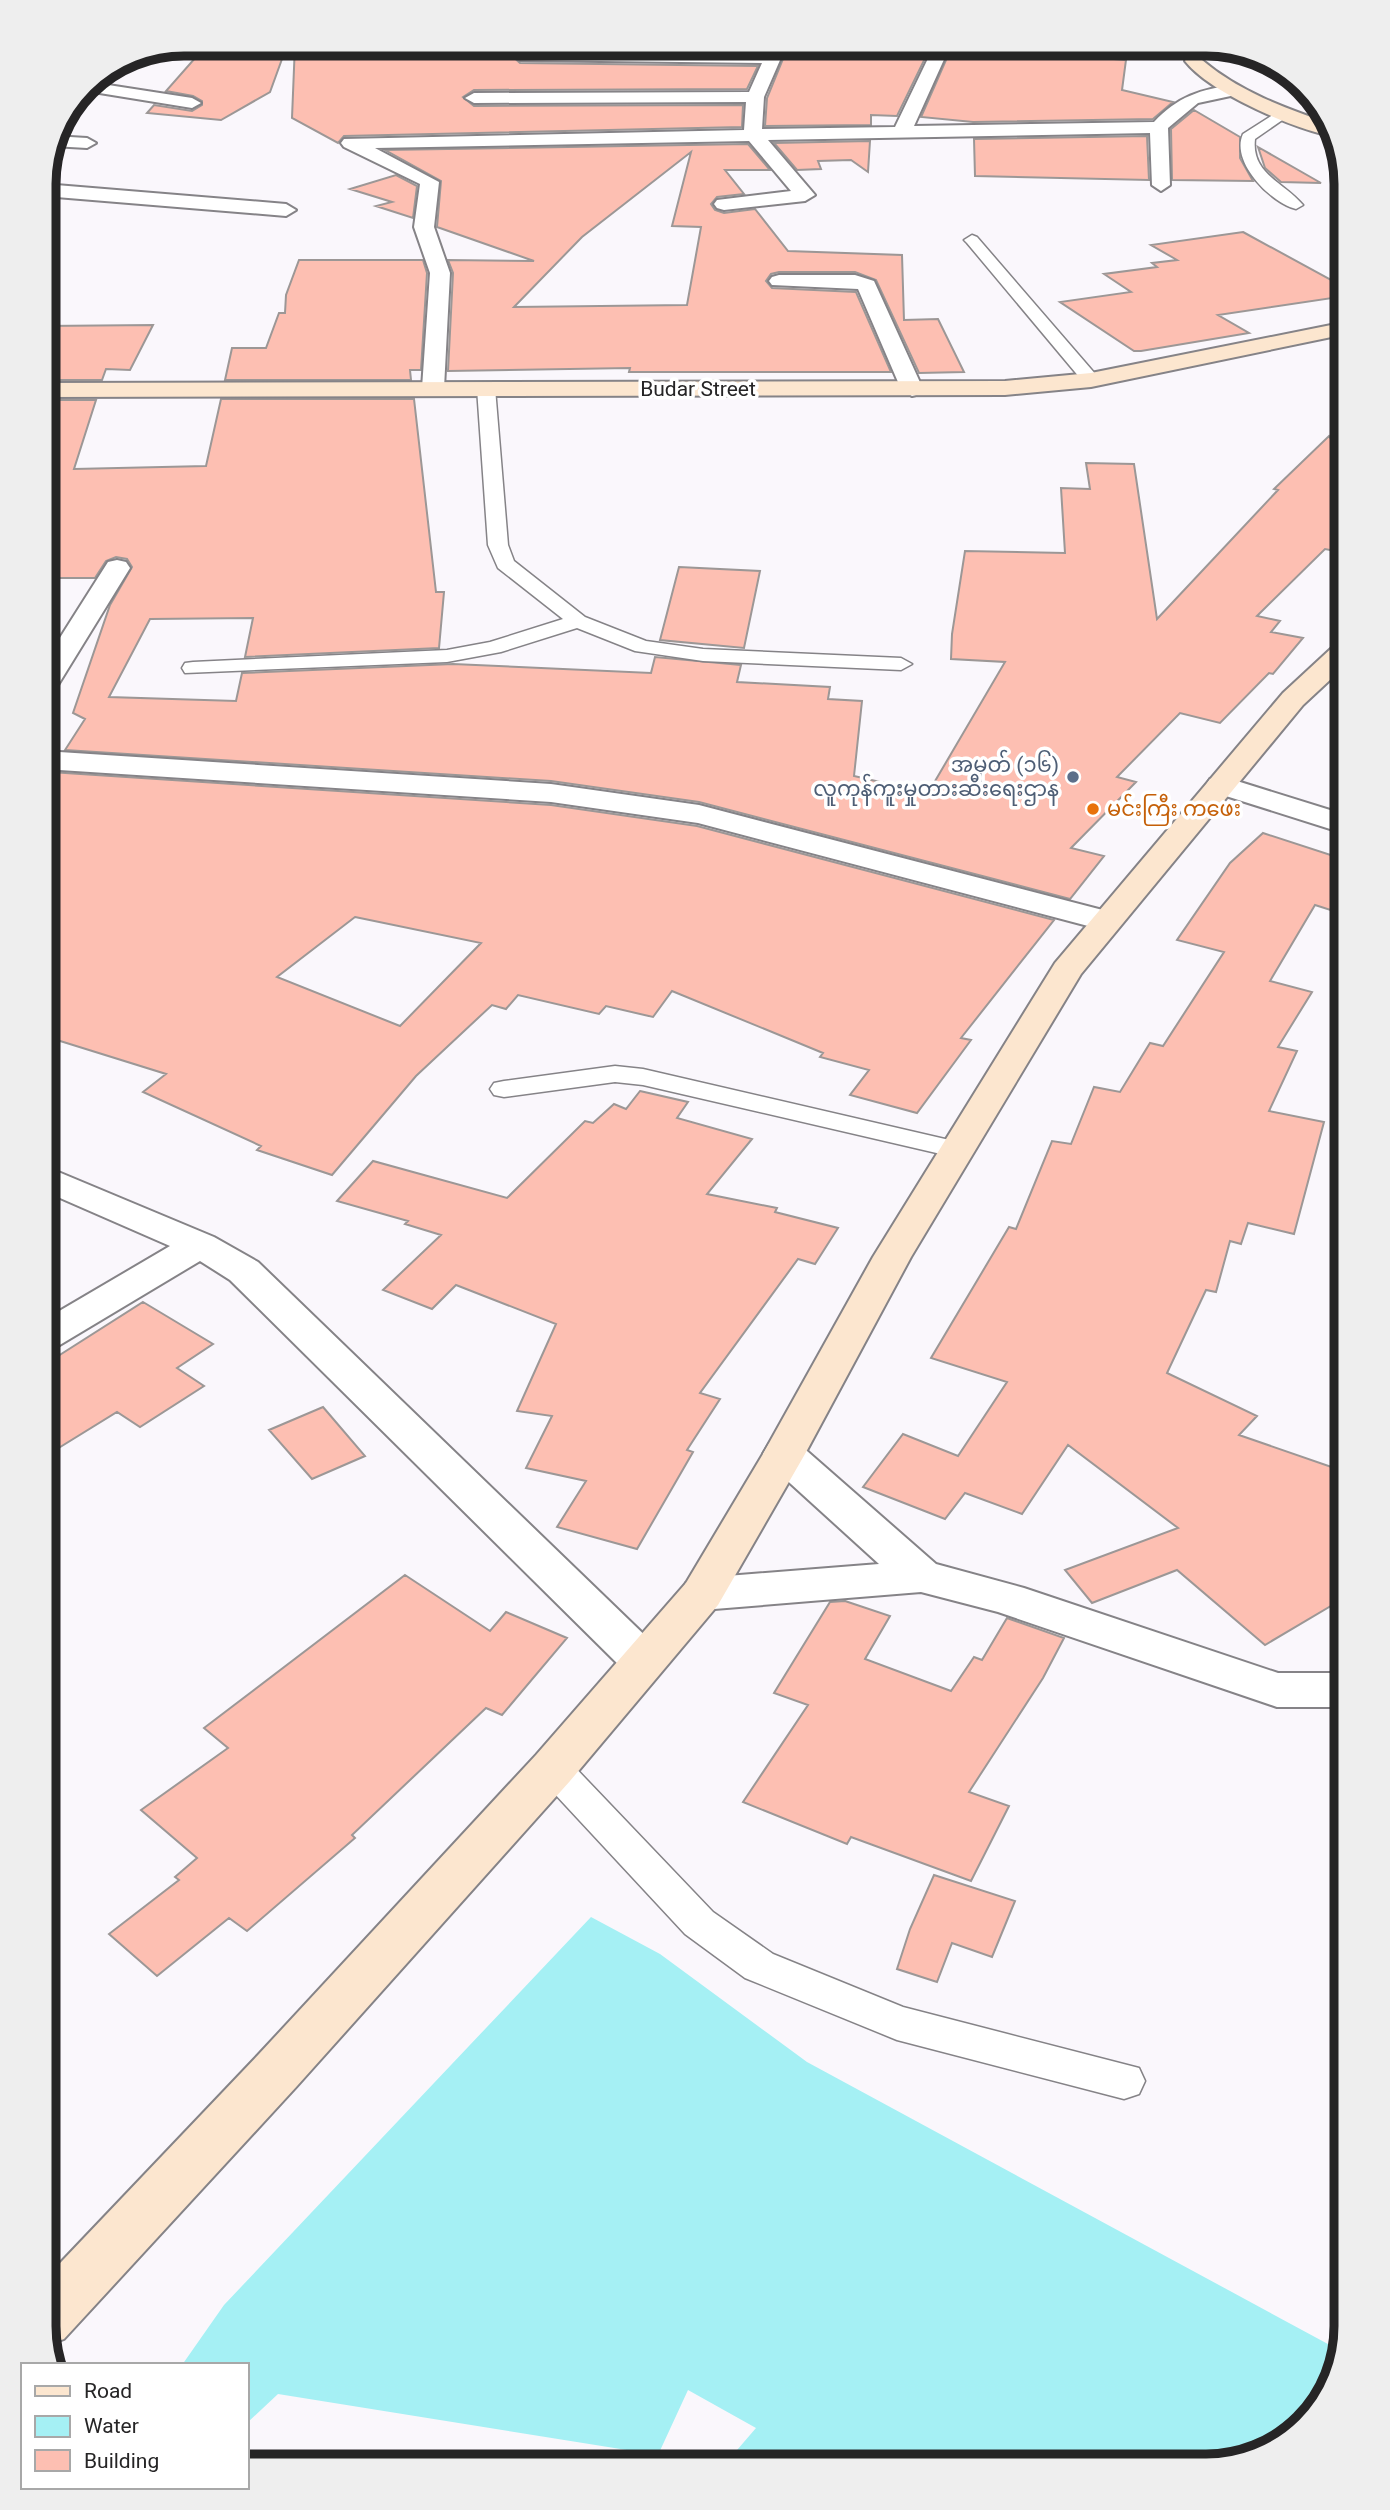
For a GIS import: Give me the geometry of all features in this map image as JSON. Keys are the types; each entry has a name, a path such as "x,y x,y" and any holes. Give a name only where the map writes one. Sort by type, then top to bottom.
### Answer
{"main road":[{"path":"1195,56 1193,61 1214,81 1284,114 1320,126"},
{"name":"Budar Street","path":"56,390 1005,388 1091,380 1334,330"},
{"path":"56,2307 278,2070 553,1769 702,1594 784,1454 892,1256 1068,970 1293,699 1334,661"}],"street":[{"path":"724,204 806,195 753,134 755,97 773,56"},
{"path":"902,132 937,56"},
{"path":"99,88 192,103"},
{"path":"1161,186 1159,128 1177,107 1197,95 1234,90"},
{"path":"474,98 755,97"},
{"path":"433,388 440,273 424,227 430,182 350,143 1159,128"},
{"path":"64,142 87,143"},
{"path":"56,191 286,210"},
{"path":"779,281 855,281 867,285 912,389"},
{"path":"56,666 117,568"},
{"path":"56,761 551,793 699,814 1107,921"},
{"path":"1221,785 1334,821"},
{"path":"56,1182 200,1245 244,1271 643,1661"},
{"path":"56,1330 200,1245"},
{"path":"784,1454 921,1576"},
{"path":"702,1594 921,1576 1008,1599 1277,1690 1334,1690"}],"lane":[{"path":"1284,114 1248,137 1244,152 1250,166 1296,205"},
{"path":"972,240 1091,380"},
{"path":"486,388 498,545 505,564 578,621 642,647 703,655 901,664"},
{"path":"194,668 447,656 494,648 578,621"},
{"path":"504,1089 615,1074 643,1077 958,1150"},
{"path":"553,1769 699,1923 759,1966 897,2024 1124,2081"}],"water":[{"path":"591,1917 660,1954 807,2062 1332,2346 1321,2383 1302,2410 1270,2437 1231,2452 734,2454 756,2428 688,2390 658,2454 652,2454 278,2394 248,2422 248,2363 183,2363 224,2305"}],"building":[{"path":"295,56 512,56 520,63 758,66 747,89 474,90 463,97 474,106 743,105 742,127 344,136 338,143 292,118"},
{"path":"784,56 926,56 897,116 871,115 871,125 765,126 767,98"},
{"path":"948,56 1075,56 1126,60 1122,90 1173,102 1153,119 973,122 921,117"},
{"path":"196,57 282,59 270,92 221,120 147,113 154,105 192,111 202,105 202,101 193,96 166,91"},
{"path":"1194,110 1240,137 1240,158 1253,181 1172,180 1171,129"},
{"path":"1147,136 1149,180 975,176 974,139"},
{"path":"870,141 868,172 851,160 818,161 821,169 797,170 774,143"},
{"path":"748,144 770,170 725,170 744,194 717,197 711,204 715,210 724,213 755,209 788,251 902,255 904,320 938,319 964,372 919,373 876,280 855,272 779,272 771,274 766,281 772,288 856,292 891,372 629,372 630,368 448,371 453,273 448,260 534,261 437,227 441,181 385,150","holes":["691,152 672,226 701,227 687,305 514,307 582,237"]},
{"path":"1258,147 1321,183 1281,182 1265,168"},
{"path":"396,175 417,186 413,218 376,206 392,202 350,189"},
{"path":"1243,232 1334,281 1334,298 1218,315 1249,333 1141,351 1134,351 1060,302 1131,292 1104,274 1157,267 1152,263 1177,260 1151,245"},
{"path":"299,260 423,260 427,273 421,370 410,370 411,380 225,380 232,348 266,348 279,313 285,313 286,295"},
{"path":"153,325 130,370 106,369 102,380 56,380 56,326"},
{"path":"221,399 414,399 436,592 444,592 439,648 245,657 253,618 150,619 109,697 236,701 242,673 453,664 651,673 655,657 741,665 737,682 830,687 828,699 862,701 854,776 928,793 1005,662 951,659 952,634 965,551 1065,553 1061,488 1090,489 1086,463 1134,464 1157,619 1278,490 1274,489 1329,436 1334,444 1334,551 1325,549 1257,616 1280,621 1271,632 1303,638 1273,674 1269,673 1220,723 1180,713 1117,777 1136,782 1071,848 1104,856 1070,899 699,802 551,781 65,750 85,719 73,713 110,605 132,567 127,559 116,557 106,561 95,578 56,578 56,400 96,400 74,469 206,466"},
{"path":"679,567 760,571 744,648 660,640"},
{"path":"56,772 551,805 697,826 1054,920 961,1038 971,1040 917,1113 850,1095 869,1070 820,1057 823,1053 672,991 653,1017 606,1006 599,1014 518,995 506,1009 492,1005 416,1076 332,1175 257,1150 261,1146 143,1092 166,1074 56,1040","holes":["355,917 481,943 400,1026 277,977"]},
{"path":"1263,833 1334,856 1334,911 1315,905 1270,981 1312,992 1278,1047 1297,1051 1269,1111 1324,1122 1294,1234 1248,1223 1241,1244 1230,1241 1216,1292 1206,1290 1167,1373 1257,1416 1239,1435 1334,1468 1334,1604 1265,1645 1177,1570 1092,1603 1065,1570 1178,1528 1068,1445 1022,1514 965,1493 945,1519 863,1487 903,1434 958,1456 1007,1382 931,1358 1009,1227 1016,1229 1052,1141 1071,1144 1094,1087 1120,1092 1150,1043 1163,1046 1224,952 1177,940 1230,863"},
{"path":"640,1091 688,1102 677,1118 752,1139 707,1194 777,1208 775,1212 838,1228 815,1264 798,1259 700,1393 720,1399 687,1450 693,1452 637,1549 557,1527 586,1481 526,1468 552,1416 517,1411 556,1324 456,1285 432,1309 383,1290 441,1235 405,1224 408,1221 337,1201 373,1161 507,1198 585,1121 593,1123 614,1104 626,1109"},
{"path":"143,1302 213,1344 177,1368 204,1386 140,1427 117,1412 56,1450 56,1357"},
{"path":"323,1407 365,1456 312,1479 269,1430"},
{"path":"405,1575 490,1631 506,1612 567,1638 502,1715 486,1708 352,1835 355,1838 247,1931 229,1918 157,1976 109,1934 179,1880 175,1877 197,1858 141,1810 228,1748 204,1728"},
{"path":"845,1601 890,1616 865,1659 951,1691 974,1657 982,1660 1007,1618 1064,1638 1043,1678 969,1792 1009,1806 971,1881 851,1837 847,1844 743,1802 808,1705 774,1693 830,1602"},
{"path":"934,1875 1015,1901 992,1957 952,1943 937,1982 897,1969 910,1929"}],"place":[{"name":"အမှတ် (၁၆) လူကုန်ကူးမှုတားဆီးရေးဌာန","path":"1073,777"},
{"name":"မင်းကြီး ကဖေး","path":"1093,809"}]}
